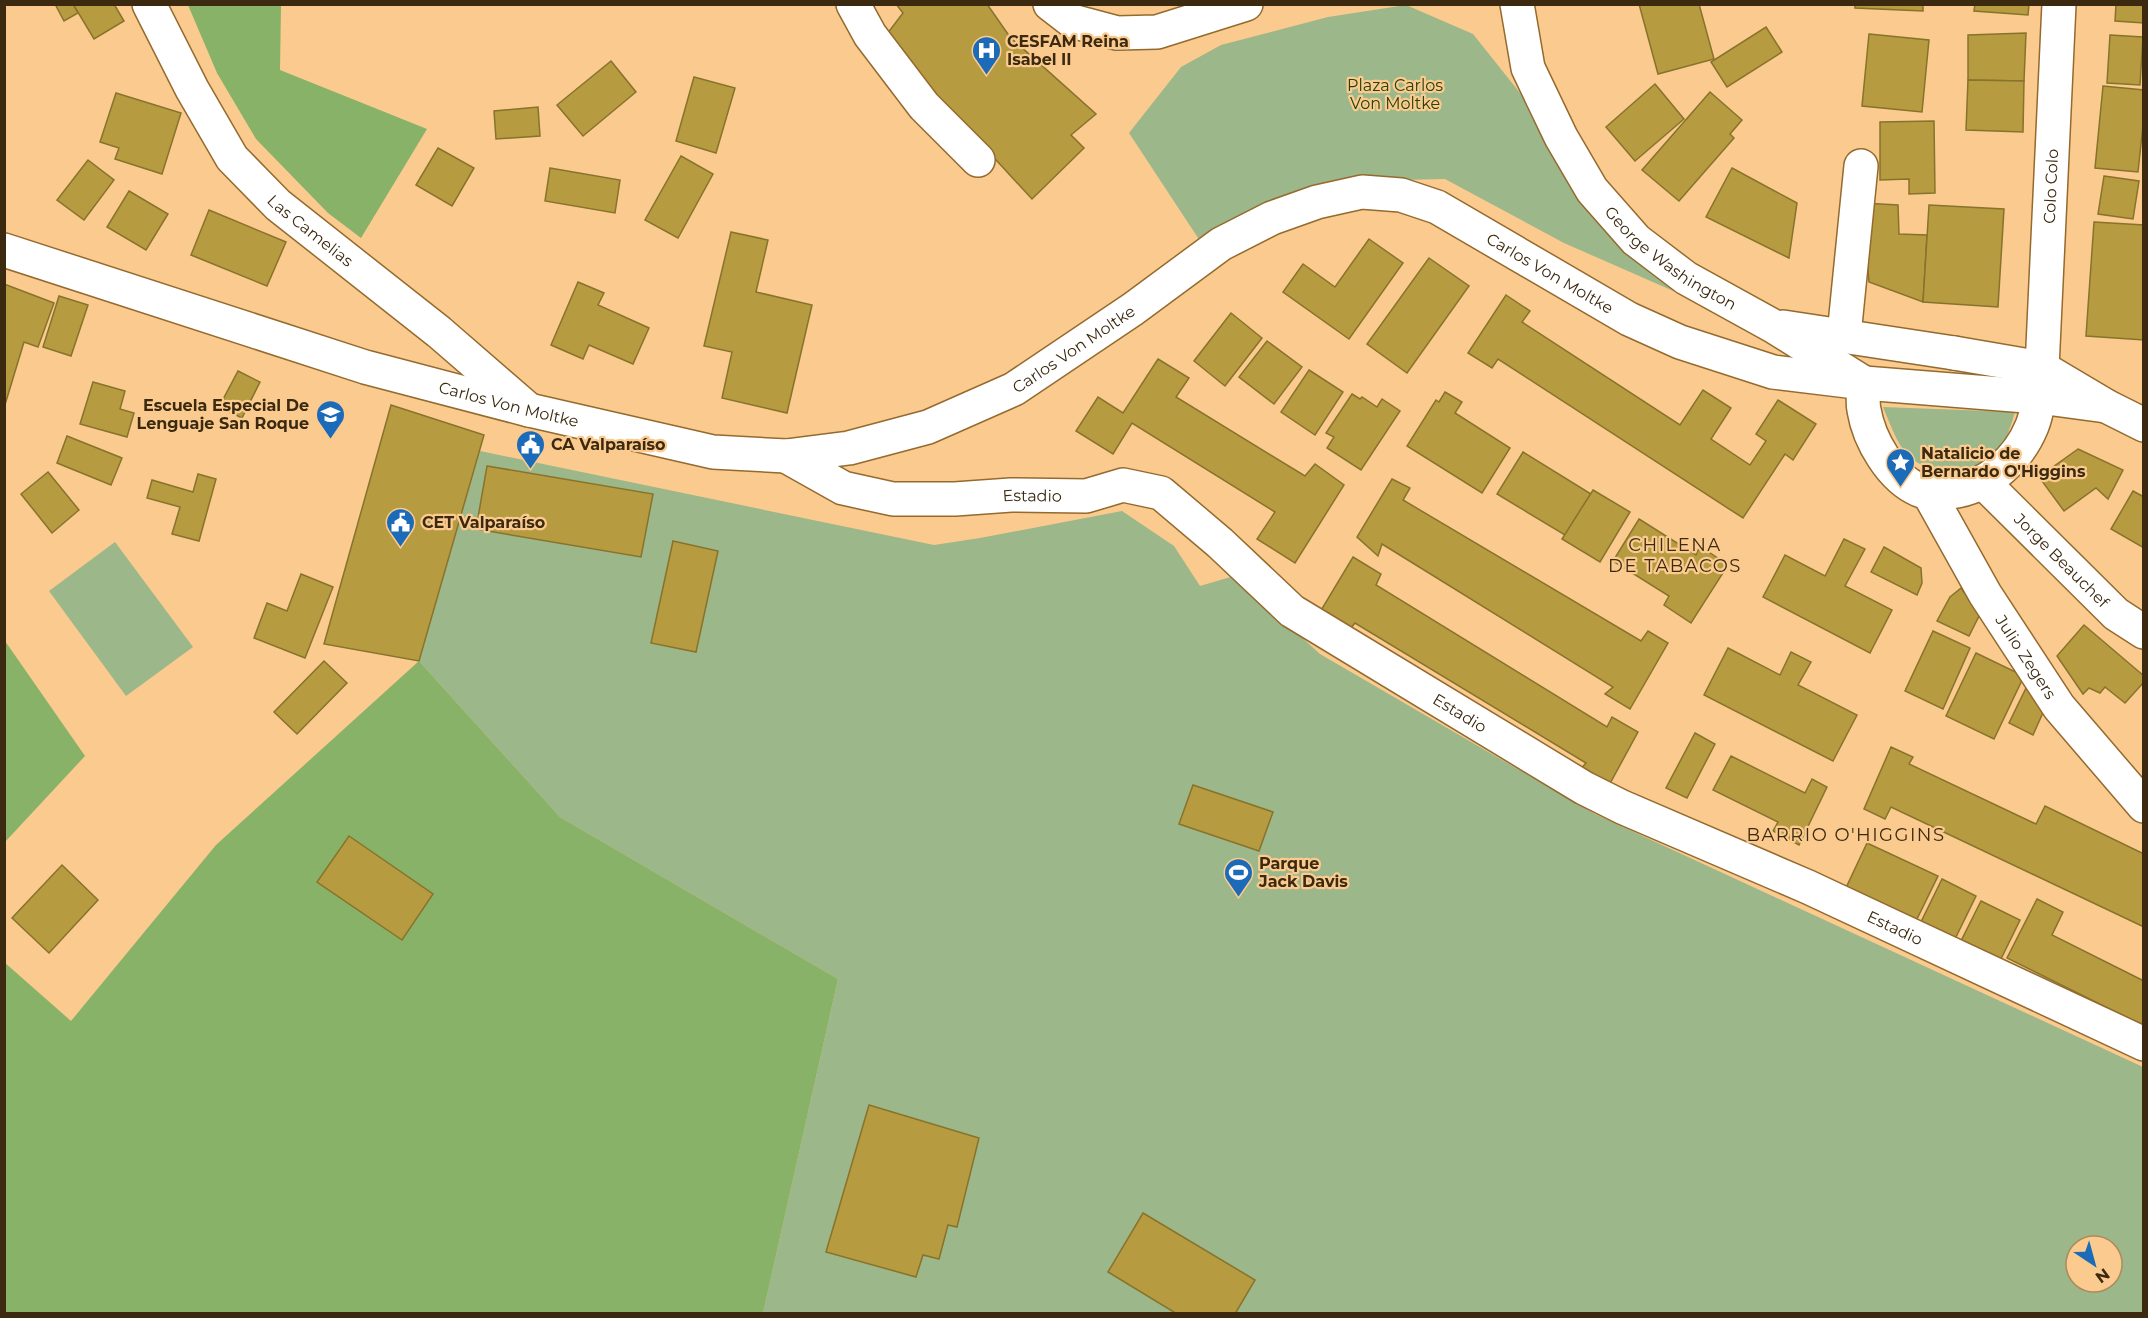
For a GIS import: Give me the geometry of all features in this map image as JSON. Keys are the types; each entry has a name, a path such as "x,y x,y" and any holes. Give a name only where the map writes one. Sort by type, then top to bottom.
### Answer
{"street":[{"name":"Las Camelias","path":"149,4 192,89 232,158 278,205 439,332 529,410"},
{"path":"853,4 870,35 924,106 978,160"},
{"path":"1050,4 1072,21 1117,33 1157,32 1246,4"},
{"name":"George Washington","path":"1517,4 1528,68 1561,137 1592,190 1636,240 1686,278 1773,326 1839,350 1864,383"},
{"name":"Colo Colo","path":"1983,482 1997,473 2021,446 2032,425 2041,382 2059,4"},
{"path":"1839,350 1861,166"},
{"name":"Carlos Von Moltke","path":"4,250 366,367 529,410 713,452 786,456 849,448 928,427 1014,389 1132,309 1221,244 1272,218 1317,202 1362,192 1401,195 1437,207 1629,319 1680,342 1773,372 1864,383 2041,382 2106,406 2144,425"},
{"path":"1773,372 1839,350 1954,353 2041,382"},
{"path":"1864,383 1865,417 1870,431 1879,450 1902,479 1919,490 1928,492 1962,490 1983,482"},
{"name":"Estadio","path":"786,456 843,488 893,499 955,499 1011,495 1086,496 1123,485 1161,493 1220,543 1292,611 1584,788 1622,807 1808,886 2144,1044"},
{"name":"Jorge Beauchef","path":"1983,482 2116,614 2144,632"},
{"name":"Julio Zegers","path":"1928,492 1985,594 2059,707 2144,807"}],"green space":[{"path":"188,5 281,5 280,70 427,129 361,238 328,213 256,139 217,73"},
{"name":"Plaza Carlos Von Moltke","path":"1406,5 1473,34 1520,93 1572,184 1687,297 1564,243 1445,179 1356,181 1208,253 1129,133 1181,67 1221,45 1328,17"},
{"path":"1883,407 2015,412 2004,441 1990,459 1967,470 1942,472 1918,463 1908,455 1897,439"},
{"name":"Parque Jack Davis","path":"480,451 934,545 1122,511 1174,546 1200,586 1234,576 1320,654 1595,814 2143,1067 2143,1313 763,1313 838,979 560,817 419,661"},
{"path":"115,542 193,647 126,696 49,591"},
{"path":"5,641 85,756 4,842"},
{"path":"419,661 560,817 838,979 763,1313 5,1313 4,962 71,1021 216,845"}],"building":[{"path":"55,4 73,4 78,13 64,21"},
{"path":"73,4 114,4 124,21 94,39"},
{"name":"CESFAM Reina Isabel II","path":"896,4 987,4 1010,37 1096,114 1071,135 1084,148 1032,199 884,38 903,13"},
{"path":"1639,4 1699,4 1714,59 1658,74"},
{"path":"1855,4 1923,4 1923,11 1855,8"},
{"path":"1975,4 2029,4 2028,15 1974,11"},
{"path":"2116,4 2144,4 2144,23 2115,21"},
{"path":"1766,27 1782,52 1727,87 1711,62"},
{"path":"2026,33 2024,81 1968,80 1968,35"},
{"path":"1869,34 1929,40 1922,112 1862,106"},
{"path":"2110,35 2143,37 2140,85 2107,83"},
{"path":"611,61 636,92 583,136 557,105"},
{"path":"694,77 735,88 716,153 676,141"},
{"path":"1968,80 2024,81 2023,132 1966,130"},
{"path":"1655,84 1684,119 1635,161 1606,127"},
{"path":"2103,86 2144,90 2144,116 2138,172 2095,168"},
{"path":"1710,92 1742,120 1730,134 1734,138 1679,201 1642,170"},
{"path":"116,93 181,113 162,174 115,159 119,148 100,142"},
{"path":"538,107 540,136 496,139 494,111"},
{"path":"1934,121 1935,193 1909,194 1909,179 1880,180 1880,122"},
{"path":"438,148 474,168 452,206 416,185"},
{"path":"681,156 713,174 678,238 645,220"},
{"path":"88,160 114,180 84,220 57,200"},
{"path":"550,168 620,180 615,213 545,201"},
{"path":"1732,168 1797,203 1789,258 1706,217"},
{"path":"2104,176 2139,181 2133,219 2098,214"},
{"path":"129,191 168,214 146,250 107,227"},
{"path":"1862,203 1898,205 1899,234 1927,235 1923,302 1869,282"},
{"path":"1929,205 2004,209 1998,307 1923,302"},
{"path":"209,210 286,242 267,286 191,255"},
{"path":"2094,222 2144,225 2144,340 2086,336"},
{"path":"731,232 768,240 756,292 812,305 787,413 722,398 732,352 704,346"},
{"path":"1369,239 1403,263 1349,339 1283,292 1303,264 1335,287"},
{"path":"1429,258 1469,286 1407,373 1367,344"},
{"path":"578,282 604,293 598,305 649,328 633,364 589,345 583,359 551,345"},
{"path":"4,284 54,303 38,347 24,342 4,408"},
{"path":"1506,295 1530,311 1522,322 1680,425 1703,390 1731,408 1711,439 1750,465 1766,441 1756,434 1778,400 1816,424 1793,460 1785,454 1743,518 1498,359 1492,368 1468,353"},
{"path":"59,296 88,305 71,356 43,347"},
{"path":"1231,313 1262,338 1225,386 1194,361"},
{"path":"1267,341 1302,367 1274,404 1239,377"},
{"path":"1158,359 1189,378 1176,397 1305,476 1315,464 1344,485 1295,563 1257,539 1275,512 1132,423 1113,454 1076,431 1098,397 1123,413"},
{"path":"1309,370 1343,392 1315,435 1281,412"},
{"path":"238,371 260,382 242,418 219,407"},
{"path":"93,382 125,391 120,409 134,413 127,437 80,424"},
{"path":"1445,392 1462,402 1455,413 1510,448 1482,493 1407,446 1436,400 1439,402"},
{"path":"1352,394 1360,399 1362,397 1377,407 1382,399 1400,411 1361,470 1327,448 1334,437 1326,433"},
{"name":"CET Valparaíso","path":"391,405 484,435 419,661 324,644"},
{"path":"67,436 122,458 111,485 57,463"},
{"path":"2078,449 2123,470 2108,499 2096,488 2064,511 2039,477"},
{"path":"1523,452 1591,494 1565,535 1497,494"},
{"path":"487,466 653,494 641,557 476,529"},
{"path":"48,472 79,510 52,533 21,494"},
{"path":"198,474 216,479 199,541 172,534 180,507 147,498 152,480 193,492"},
{"path":"1392,479 1410,488 1403,500 1641,641 1648,631 1668,643 1630,709 1605,694 1613,687 1382,544 1378,556 1357,537"},
{"path":"1593,490 1630,512 1600,562 1562,539"},
{"path":"2133,491 2144,497 2144,548 2111,529"},
{"path":"1639,519 1696,555 1700,546 1728,565 1691,623 1664,605 1669,596 1613,561"},
{"path":"1844,539 1865,549 1845,586 1892,610 1870,653 1763,597 1785,555 1825,576"},
{"path":"673,541 718,551 696,652 651,643"},
{"path":"1884,547 1921,568 1922,583 1917,595 1871,572"},
{"path":"1353,557 1381,574 1376,585 1607,727 1612,717 1638,732 1607,789 1577,773 1586,763 1355,623 1346,634 1317,617"},
{"path":"301,574 333,587 305,658 254,638 267,603 287,611"},
{"path":"1961,588 1980,614 1969,636 1937,621 1950,597"},
{"path":"2084,625 2144,676 2144,682 2125,703 2105,687 2100,693 2089,688 2083,694 2057,656"},
{"path":"1933,631 1970,648 1943,709 1905,691"},
{"path":"1728,648 1780,675 1791,652 1811,662 1798,685 1857,715 1833,761 1704,695"},
{"path":"1976,653 2024,676 1994,739 1946,716"},
{"path":"324,661 347,683 297,734 274,712"},
{"path":"2028,684 2045,708 2033,735 2009,723"},
{"path":"1695,733 1715,744 1687,798 1666,788"},
{"path":"1891,747 1913,757 1909,764 2036,824 2045,806 2144,854 2144,927 1891,807 1885,819 1864,809"},
{"path":"1731,756 1805,793 1812,779 1827,787 1799,845 1773,831 1778,822 1713,790"},
{"path":"1193,785 1273,812 1259,851 1179,824"},
{"path":"349,836 433,894 402,940 317,882"},
{"path":"1867,843 1938,876 1915,923 1845,890"},
{"path":"62,865 98,900 49,953 12,918"},
{"path":"1942,879 1976,896 1954,941 1920,924"},
{"path":"2037,899 2063,912 2052,935 2144,981 2144,1026 2007,958"},
{"path":"1981,901 2020,920 1999,963 1960,943"},
{"path":"869,1105 979,1138 957,1227 948,1225 939,1259 923,1255 916,1277 826,1252"},
{"path":"1143,1213 1255,1280 1235,1314 1177,1314 1108,1272"}],"place":[{"name":"CESFAM Reina Isabel II","path":"986,76"},
{"name":"Escuela Especial De Lenguaje San Roque","path":"330,440"},
{"name":"CA Valparaíso","path":"530,470"},
{"name":"Natalicio de Bernardo O'Higgins","path":"1900,488"},
{"name":"CET Valparaíso","path":"401,548"},
{"name":"Parque Jack Davis","path":"1238,898"}],"district":[{"name":"CHILENA DE TABACOS","path":"1675,555"},
{"name":"BARRIO O'HIGGINS","path":"1846,835"}]}
